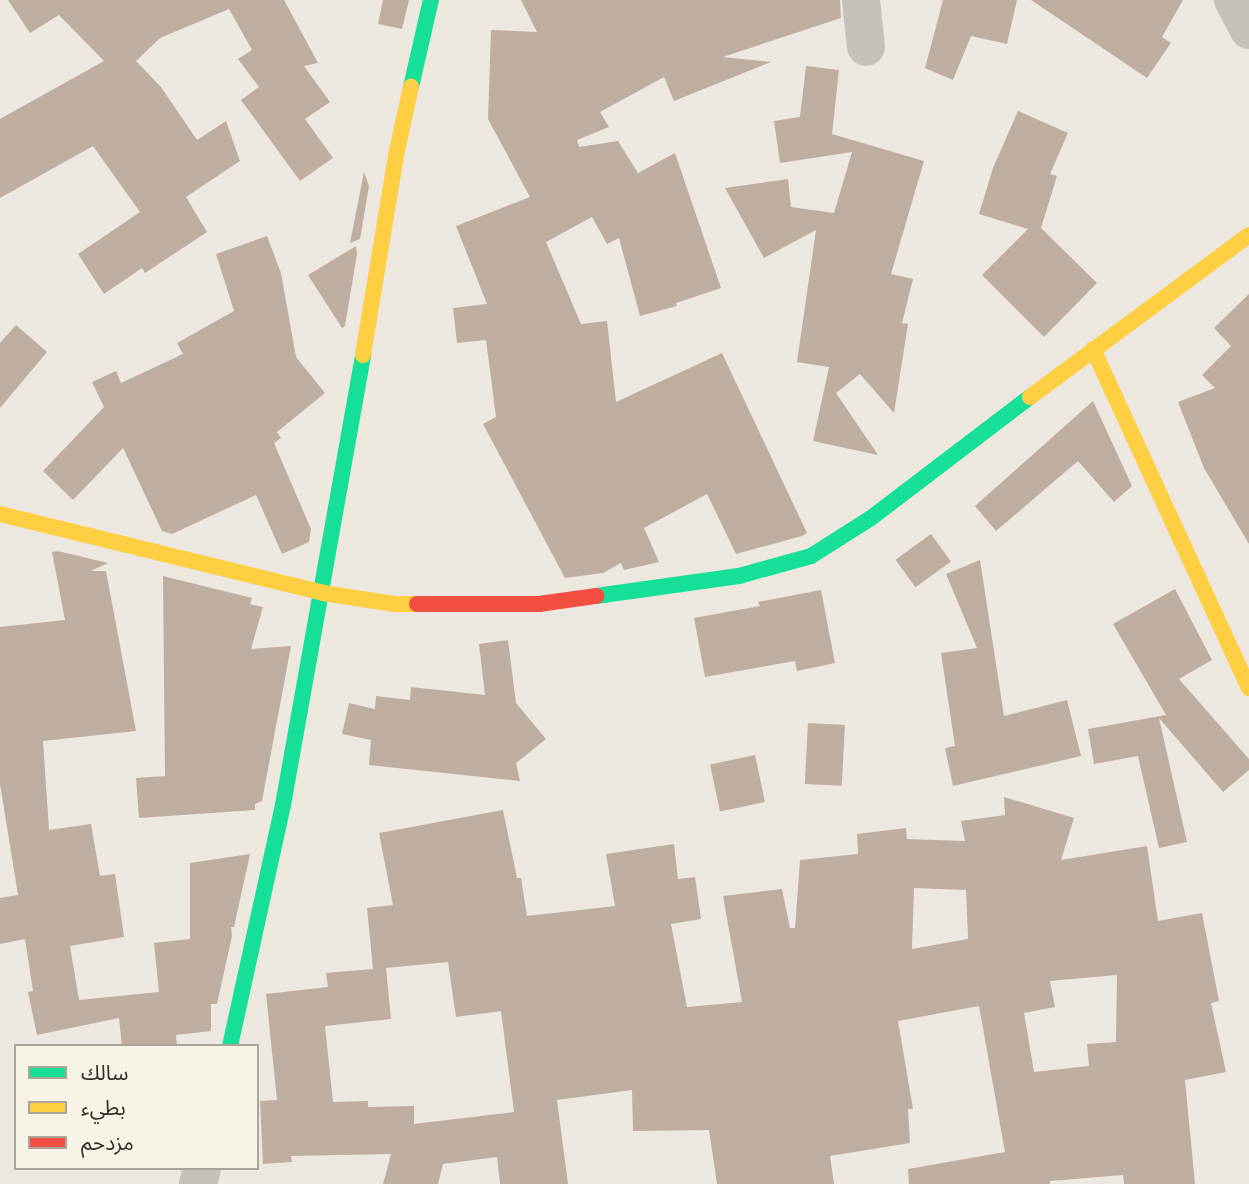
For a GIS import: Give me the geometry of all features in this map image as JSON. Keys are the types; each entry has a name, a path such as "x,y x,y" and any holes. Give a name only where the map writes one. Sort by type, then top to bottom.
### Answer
{"street":[{"path":"230,1044 283,804 323,593 396,155 431,0"},
{"path":"862,0 866,47"},
{"path":"1233,0 1249,30"},
{"path":"0,514 323,593 394,604 539,604 739,576 811,556 871,518 1093,349 1249,235"},
{"path":"1093,349 1249,688"}],"building":[{"path":"8,0 284,0 318,63 304,66 330,102 305,119 333,158 300,181 241,100 259,87 238,59 252,50 229,9 160,38 136,61 161,87 197,140 226,121 240,161 186,197 207,232 145,273 142,268 104,294 78,254 140,212 93,146 0,198 0,119 104,61 59,15 30,33"},
{"path":"383,0 409,0 402,29 378,24"},
{"path":"521,0 840,0 841,18 723,57 771,62 674,101 664,77 600,112 609,127 577,140 579,147 618,141 638,173 675,153 721,288 676,303 677,306 640,316 619,238 607,244 592,217 546,242 581,324 607,321 616,402 722,353 807,533 802,536 736,554 707,494 644,528 659,562 624,570 621,563 603,573 565,578 483,424 496,417 486,340 457,343 453,308 487,304 456,226 530,197 488,119 491,30 537,32"},
{"path":"943,0 1017,0 1007,44 971,36 953,80 925,68"},
{"path":"1031,0 1183,0 1162,37 1171,43 1147,78"},
{"path":"806,66 839,70 832,134 924,161 891,274 913,279 902,323 908,324 894,413 860,374 836,393 878,455 813,441 829,367 797,362 816,230 764,258 725,188 788,179 791,207 834,213 852,152 780,163 774,121 800,117"},
{"path":"1018,111 1068,133 1050,174 1057,176 1041,228 1097,283 1044,337 982,275 1028,229 979,214 993,168"},
{"path":"364,172 369,186 360,239 350,243"},
{"path":"267,236 281,273 296,357 325,393 277,432 281,438 274,443 311,529 309,542 282,554 256,495 172,534 162,531 123,448 73,500 43,471 104,407 92,382 116,371 121,383 183,354 177,343 234,311 216,254"},
{"path":"356,246 345,326 342,328 308,275"},
{"path":"1249,294 1249,544 1204,468 1178,402 1215,388 1202,375 1231,346 1214,328"},
{"path":"16,325 47,352 0,408 0,343"},
{"path":"1093,401 1132,486 1114,502 1078,461 996,531 975,506"},
{"path":"931,534 951,562 915,587 895,560"},
{"path":"58,551 108,563 91,571 106,571 136,731 43,741 49,830 91,824 100,876 115,874 124,937 70,946 79,1000 159,992 154,943 190,939 190,863 250,854 234,927 231,927 232,936 217,1004 211,1004 211,1031 176,1035 177,1044 122,1044 119,1018 37,1035 28,992 33,991 25,939 0,944 0,898 18,895 0,784 0,627 65,620 52,552"},
{"path":"980,560 1004,716 1067,700 1081,756 953,786 945,748 955,746 941,653 977,648 946,574"},
{"path":"163,576 252,598 250,604 263,607 251,649 291,646 262,801 255,804 255,810 139,818 136,778 165,776"},
{"path":"1175,589 1212,660 1179,679 1249,759 1249,770 1223,792 1159,718 1187,842 1159,848 1138,756 1094,764 1088,729 1166,715 1113,624"},
{"path":"821,590 835,663 797,671 795,661 705,677 694,618 760,606 758,602"},
{"path":"508,640 516,703 546,739 516,763 520,781 369,765 371,740 342,734 349,703 375,709 376,696 410,700 411,687 485,695 479,644"},
{"path":"808,723 845,725 842,786 805,784"},
{"path":"755,755 765,802 720,812 710,765"},
{"path":"1004,797 1074,818 1061,860 1147,846 1158,921 1202,913 1219,1001 1211,1003 1226,1072 1185,1080 1195,1184 1124,1184 1123,1175 1050,1181 1050,1184 909,1184 908,1169 1005,1152 979,1006 898,1021 913,1109 908,1109 910,1143 830,1156 834,1184 717,1184 709,1130 633,1131 632,1090 557,1100 568,1184 500,1184 497,1157 443,1164 438,1184 383,1184 391,1154 291,1156 292,1162 263,1164 260,1101 277,1100 266,994 328,987 326,973 373,969 367,908 393,905 379,833 503,810 517,878 521,878 527,916 615,906 606,854 674,844 678,879 695,877 701,919 671,924 687,1007 742,1002 723,896 782,889 790,928 795,928 800,860 858,854 857,834 906,828 907,839 965,841 961,821 1005,815","holes":["914,888 966,890 968,939 912,949","448,962 456,1017 501,1011 514,1112 414,1124 414,1106 368,1107 368,1101 333,1102 325,1026 391,1019 386,968","1117,975 1116,1042 1087,1044 1089,1066 1034,1072 1024,1013 1055,1007 1050,981"]}],"traffic: fast":[{"path":"411,87 431,0"},
{"path":"230,1044 283,805 363,355"},
{"path":"596,596 739,576 811,556 871,518 1030,397"}],"traffic: slow":[{"path":"363,355 396,155 411,87"},
{"path":"1030,397 1249,235"},
{"path":"1093,349 1249,688"},
{"path":"0,514 323,593 394,604 417,604"}],"traffic: jam":[{"path":"417,604 539,604 596,596"}]}
